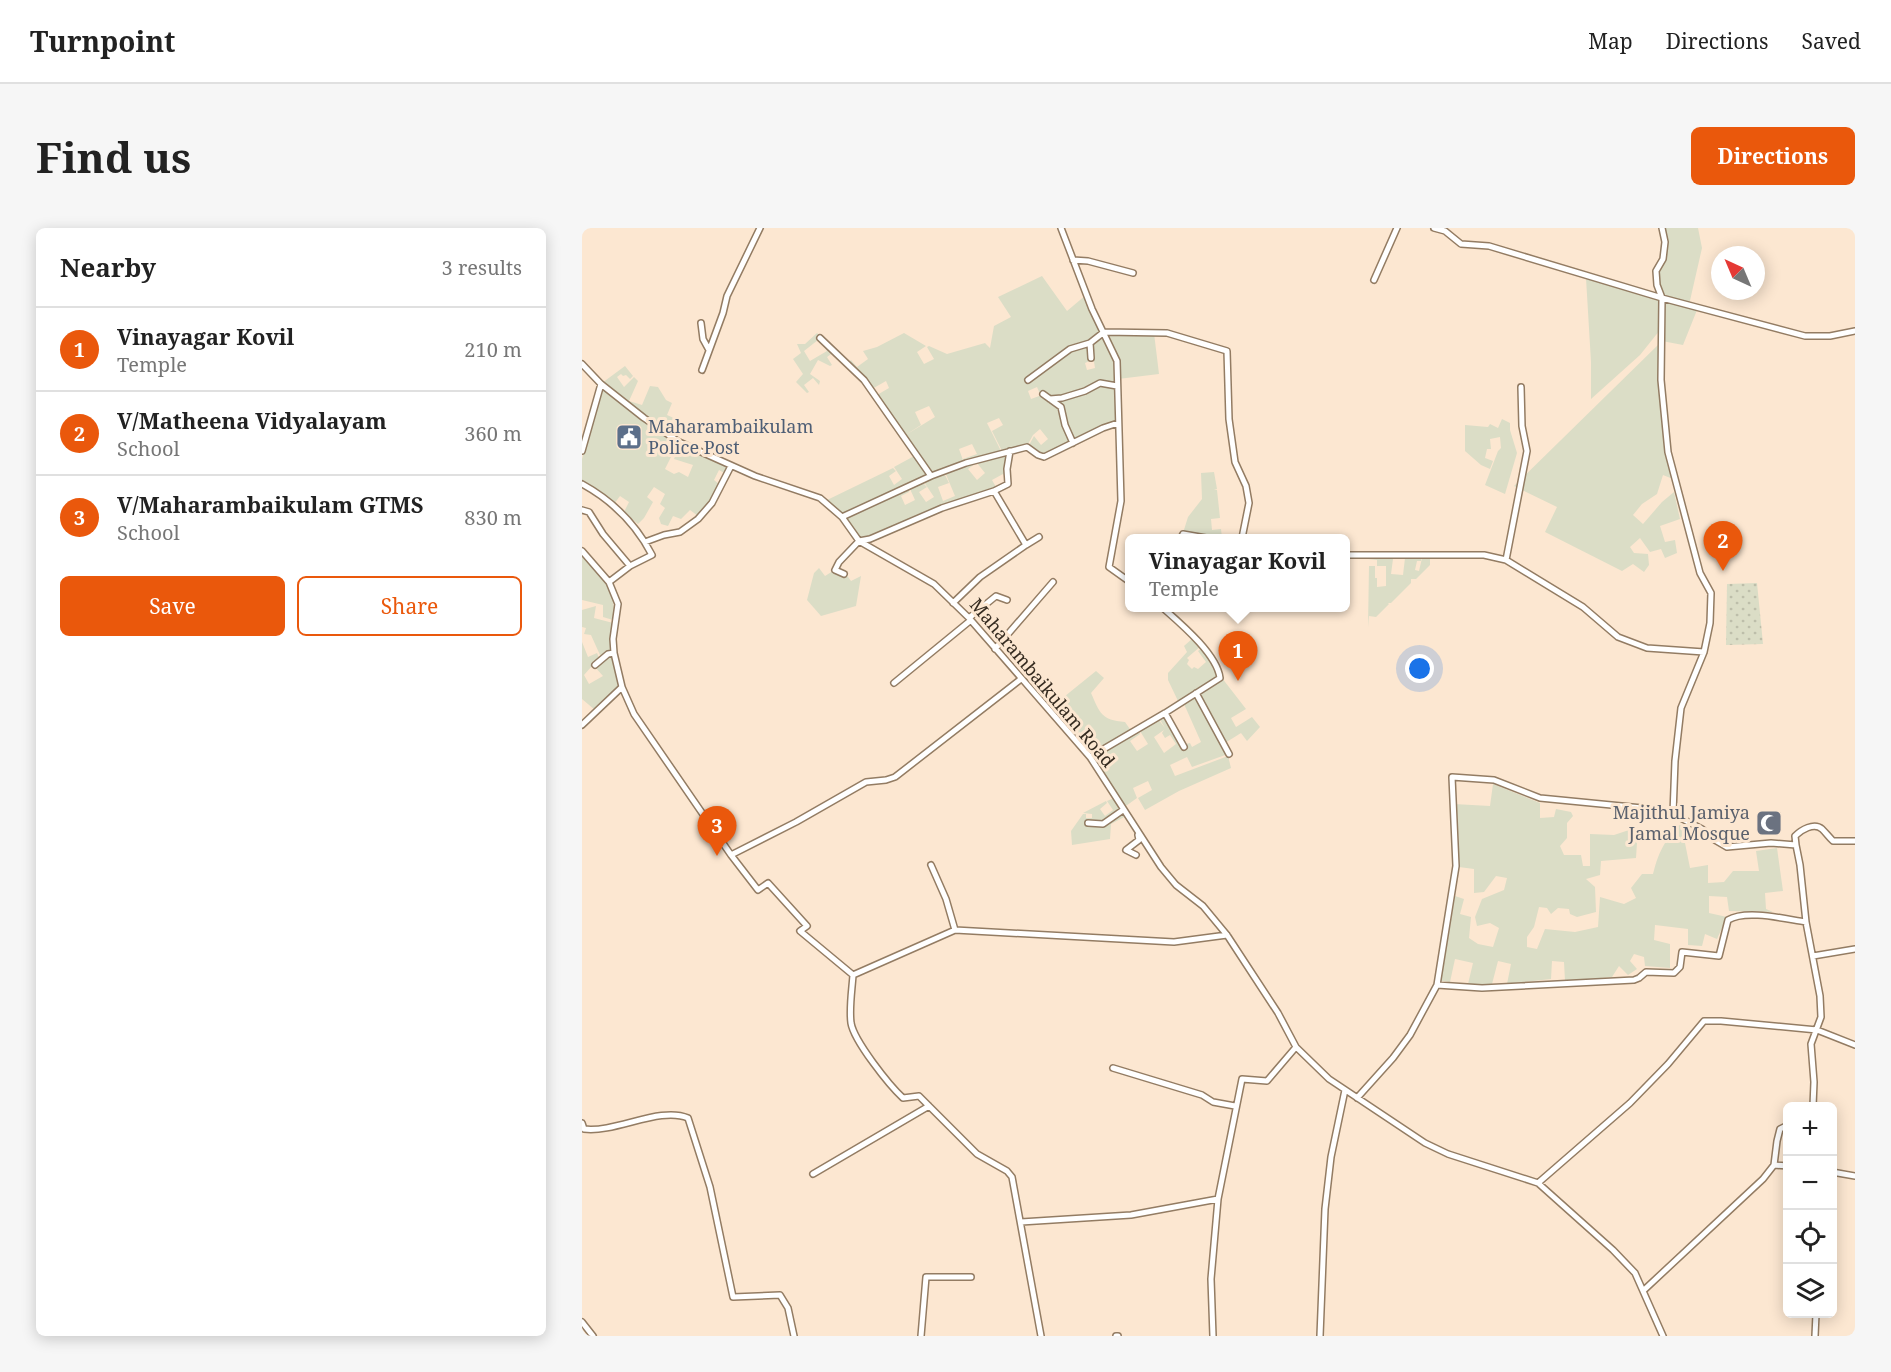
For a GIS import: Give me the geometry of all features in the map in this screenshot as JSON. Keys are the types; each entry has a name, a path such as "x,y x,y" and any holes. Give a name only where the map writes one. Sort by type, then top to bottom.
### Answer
{"street":[{"path":"702,370 727,296 760,228"},
{"path":"1061,228 1092,309 1117,361 1121,501 1109,567 1125,578"},
{"path":"1374,280 1397,228"},
{"path":"1434,228 1445,231 1461,244 1489,246 1662,298 1805,336 1830,336 1855,331"},
{"path":"1662,228 1665,242 1663,259 1656,271 1657,285 1662,298 1661,380 1668,452 1700,573 1711,593 1710,623 1704,652 1681,708 1675,761 1673,814"},
{"path":"1073,260 1088,261 1133,273"},
{"path":"701,322 703,339 709,350"},
{"path":"1029,380 1070,349 1090,343 1104,332 1167,333 1227,351 1229,419 1236,462 1246,486 1249,503 1243,534"},
{"path":"820,338 864,380 931,476"},
{"path":"1090,343 1091,358"},
{"name":"Maharambaikulam Road","path":"582,364 601,384 679,442 731,466 819,498 842,517 859,541 934,584 970,619 1083,754 1090,758 1161,867 1176,885 1203,906 1227,935 1278,1013 1296,1047 1329,1079 1425,1143 1448,1154 1538,1183 1613,1250 1635,1273 1663,1336"},
{"path":"1050,399 1062,398 1101,383 1117,386"},
{"path":"582,451 601,384"},
{"path":"1506,560 1527,451 1522,426 1521,387"},
{"path":"1043,394 1061,407 1065,425 1073,443"},
{"path":"842,517 931,476 966,463 1028,447 1038,456 1044,457 1118,423"},
{"path":"844,574 835,570 838,562 859,541 870,539 942,507 994,491 1008,484 1007,469 1010,451"},
{"path":"645,542 680,532 698,519 712,503 731,466"},
{"path":"582,484 595,491 628,518 652,555 630,566 609,582"},
{"path":"994,491 1026,545"},
{"path":"582,510 589,512 603,534 630,566"},
{"path":"953,603 980,577 1039,537"},
{"path":"582,551 609,582 618,604 613,639 614,653 622,687 634,714 731,855 758,890 768,883 807,926 800,931 853,975"},
{"path":"1350,555 1475,555 1506,560 1583,607 1618,637 1647,648 1704,652"},
{"path":"995,649 1053,582"},
{"path":"894,683 996,596 1007,600"},
{"path":"1090,758 1220,678 1219,671 1198,640 1167,612"},
{"path":"595,665 608,654 614,653"},
{"path":"731,855 796,822 866,782 895,777 1021,679"},
{"path":"582,725 622,687"},
{"path":"1196,693 1229,754"},
{"path":"1165,713 1184,747"},
{"path":"1356,1098 1393,1058 1410,1035 1437,985 1456,866 1452,777 1494,780 1540,798 1642,808 1673,814 1702,829 1714,840 1727,847 1771,843 1796,845"},
{"path":"1088,824 1103,824 1123,810"},
{"path":"1813,1102 1811,1044 1821,1017 1795,836 1801,830 1813,826 1821,828 1833,841 1855,842"},
{"path":"1136,855 1126,850 1139,840 1137,831"},
{"path":"931,865 946,899 955,930"},
{"path":"1437,985 1482,988 1634,980 1646,972 1674,973 1680,967 1682,952 1719,956 1728,920 1736,916 1762,916 1806,922"},
{"path":"853,975 955,930 1174,942 1227,935"},
{"path":"1813,956 1855,949"},
{"path":"853,975 851,1024 860,1043 895,1091 903,1098 919,1096 977,1154 1007,1171 1011,1177 1041,1336"},
{"path":"1538,1183 1630,1103 1668,1064 1704,1021 1817,1030 1855,1045"},
{"path":"1213,1336 1211,1279 1218,1199 1242,1079 1267,1081 1296,1047"},
{"path":"1113,1068 1202,1095 1213,1102 1235,1106"},
{"path":"1320,1336 1324,1209 1331,1157 1345,1090"},
{"path":"813,1174 929,1106"},
{"path":"582,1123 584,1129 597,1131 678,1114 688,1118 710,1187 733,1297 780,1295 788,1308 794,1336"},
{"path":"1644,1290 1763,1179 1774,1165 1777,1141 1780,1129 1783,1128"},
{"path":"1774,1165 1783,1166"},
{"path":"1837,1173 1855,1176"},
{"path":"1021,1222 1131,1215 1218,1199"},
{"path":"921,1336 926,1276 971,1277"},
{"path":"1815,1336 1816,1318"},
{"path":"582,1322 593,1336"}],"green space":[{"path":"1664,228 1698,228 1702,248 1689,305 1660,297 1657,272 1665,259"},
{"path":"1042,276 1067,311 1086,295 1103,332 1089,342 1070,348 1028,380 1071,350 1089,344 1092,360 1085,363 1087,370 1095,368 1091,343 1104,333 1116,361 1116,384 1100,382 1084,390 1055,399 1062,399 1101,384 1116,387 1117,422 1073,442 1062,406 1043,393 1040,394 1037,387 1028,391 1031,399 1042,395 1060,407 1064,425 1072,443 1050,454 1034,452 1028,447 1034,436 1041,445 1048,439 1040,429 1033,435 1027,446 1003,453 992,431 1003,425 999,418 987,423 1002,453 965,463 963,459 977,454 972,444 959,449 964,463 931,475 904,436 877,395 889,388 886,381 872,389 848,363 851,360 857,367 868,359 863,351 877,347 904,333 926,346 917,352 924,364 934,359 927,347 929,346 947,354 985,343 990,348 994,326 1011,317 998,297","holes":["929,406 935,417 904,436 921,425 915,412"]},
{"path":"1586,278 1658,299 1660,330 1640,355 1591,399 1591,362"},
{"path":"1660,300 1697,310 1683,345 1662,341"},
{"path":"817,333 820,336 818,340 804,351 810,361 827,351 820,341 834,352 827,357 832,365 818,360 810,374 820,381 819,385 813,378 804,385 809,392 807,393 796,382 803,374 793,359 801,353 797,344 805,344"},
{"path":"1105,333 1154,333 1159,374 1118,379 1118,361"},
{"path":"1659,344 1661,412 1665,446 1673,479 1663,475 1657,494 1642,504 1633,515 1643,524 1674,492 1680,519 1660,526 1665,542 1675,540 1677,553 1665,558 1661,549 1650,552 1640,538 1630,547 1634,553 1648,554 1649,565 1644,572 1633,564 1622,571 1545,532 1557,507 1514,486"},
{"path":"625,366 633,376 630,379 621,374 617,377 624,387 634,377 638,381 629,401 642,405 650,386 658,387 666,400 672,403 667,415 676,419 667,432 602,383"},
{"path":"602,386 678,443 665,469 688,477 693,465 674,459 680,444 730,466 726,474 719,470 714,480 719,484 710,502 698,516 690,510 681,519 673,516 668,526 661,524 659,518 665,508 660,504 665,494 654,487 647,497 653,502 638,524 624,512 629,502 620,496 614,504 582,483 582,459"},
{"path":"1502,419 1510,423 1517,453 1505,494 1485,485 1501,448 1500,437 1490,439 1491,449 1487,449 1485,458 1493,461 1490,469 1481,465 1465,451 1465,425 1488,427 1490,424 1498,428"},
{"path":"1009,452 1006,478 1003,474 992,480 996,487 993,490 859,540 844,518 909,489 909,492 901,496 905,505 915,500 910,489 923,483 927,487 919,492 926,502 934,497 924,482 944,473 949,483 938,487 943,501 955,496 945,472 976,463 968,469 977,480 985,473 977,463"},
{"path":"916,455 930,476 842,516 825,501 893,468 896,471 889,476 894,485 902,479 894,467"},
{"path":"1214,472 1217,489 1214,489 1217,490 1220,518 1211,519 1212,530 1221,529 1222,534 1183,533 1188,517 1202,499 1201,473"},
{"path":"582,555 610,591 613,599 613,620 603,617 603,605 582,600"},
{"path":"1369,557 1403,557 1403,559 1393,559 1391,574 1403,575 1405,558 1421,558 1421,561 1417,561 1415,570 1419,571 1422,558 1430,558 1430,565 1416,579 1411,579 1411,583 1376,617 1369,616 1368,627 1369,566 1375,566 1377,587 1386,586 1386,566 1377,566 1377,560 1368,559"},
{"path":"819,568 825,576 833,571 846,574 851,581 861,576 856,606 821,616 807,600 814,573"},
{"path":"1757,583 1763,644 1726,645 1727,584"},
{"path":"596,606 594,618 613,623 613,652 600,655 591,635 584,634 586,628 582,627 582,610"},
{"path":"1193,638 1201,646 1187,658 1189,660 1187,664 1192,669 1194,667 1198,669 1206,662 1198,651 1202,648 1218,671 1219,677 1179,703 1168,680 1168,673 1187,652 1184,646"},
{"path":"582,642 588,657 597,653 599,658 584,675 589,684 603,676 595,667 603,659 613,655 620,686 595,710 582,699"},
{"path":"1096,671 1104,678 1091,693 1099,710 1106,717 1125,722 1132,732 1091,756 1049,709"},
{"path":"1222,678 1246,709 1231,718 1236,727 1252,717 1260,727 1247,741 1241,733 1225,743 1198,694"},
{"path":"1196,696 1228,754 1192,767 1187,757 1170,765 1175,776 1228,756 1231,768 1179,791 1145,810 1138,798 1152,790 1148,781 1133,788 1137,798 1123,808 1092,758 1138,731 1140,734 1130,741 1137,751 1148,744 1140,731 1158,719 1165,728 1159,718 1165,715 1184,749 1187,748 1186,744 1190,743 1192,747 1201,742 1184,704","holes":["1164,730 1162,733 1165,738 1170,735 1176,744 1164,753 1154,737"]},
{"path":"1493,784 1540,803 1540,818 1554,817 1556,809 1571,812 1573,816 1567,823 1567,838 1560,846 1564,855 1581,855 1583,866 1590,866 1590,834 1614,835 1638,827 1636,858 1601,861 1600,875 1586,879 1595,887 1596,912 1577,917 1570,914 1569,909 1558,908 1551,914 1547,908 1539,907 1534,927 1527,937 1527,947 1537,949 1545,929 1575,932 1598,927 1600,897 1624,904 1636,898 1631,888 1642,874 1653,874 1663,847 1674,829 1679,826 1689,826 1706,840 1685,843 1690,868 1708,865 1708,883 1724,882 1733,871 1759,871 1756,851 1777,848 1783,891 1765,893 1766,909 1773,912 1729,911 1727,897 1709,896 1709,913 1727,917 1717,939 1705,934 1702,946 1688,945 1688,929 1655,925 1654,940 1670,944 1670,968 1645,966 1644,957 1634,954 1630,961 1637,969 1628,975 1619,966 1612,977 1565,981 1564,962 1552,961 1551,979 1507,984 1511,964 1498,961 1492,984 1468,984 1473,963 1455,959 1450,982 1441,981 1455,896 1464,899 1460,914 1471,917 1469,938 1478,944 1493,947 1499,928 1490,923 1477,926 1475,917 1482,899 1504,890 1507,878 1496,876 1484,892 1474,893 1474,869 1459,867 1458,824 1454,804 1490,806"},
{"path":"1114,798 1122,810 1103,825 1123,811 1126,816 1111,824 1110,839 1072,845 1071,831 1083,814 1086,814 1086,818 1092,818 1092,814 1083,813 1106,801 1107,803 1100,809 1105,816 1113,810 1107,801"}],"place":[{"name":"Maharambaikulam Police Post","path":"629,437"},
{"name":"V/Matheena Vidyalayam","path":"1723,571"},
{"name":"Vinayagar Kovil","path":"1238,681"},
{"name":"Majithul Jamiya Jamal Mosque","path":"1769,823"},
{"name":"V/Maharambaikulam GTMS","path":"717,856"}]}
